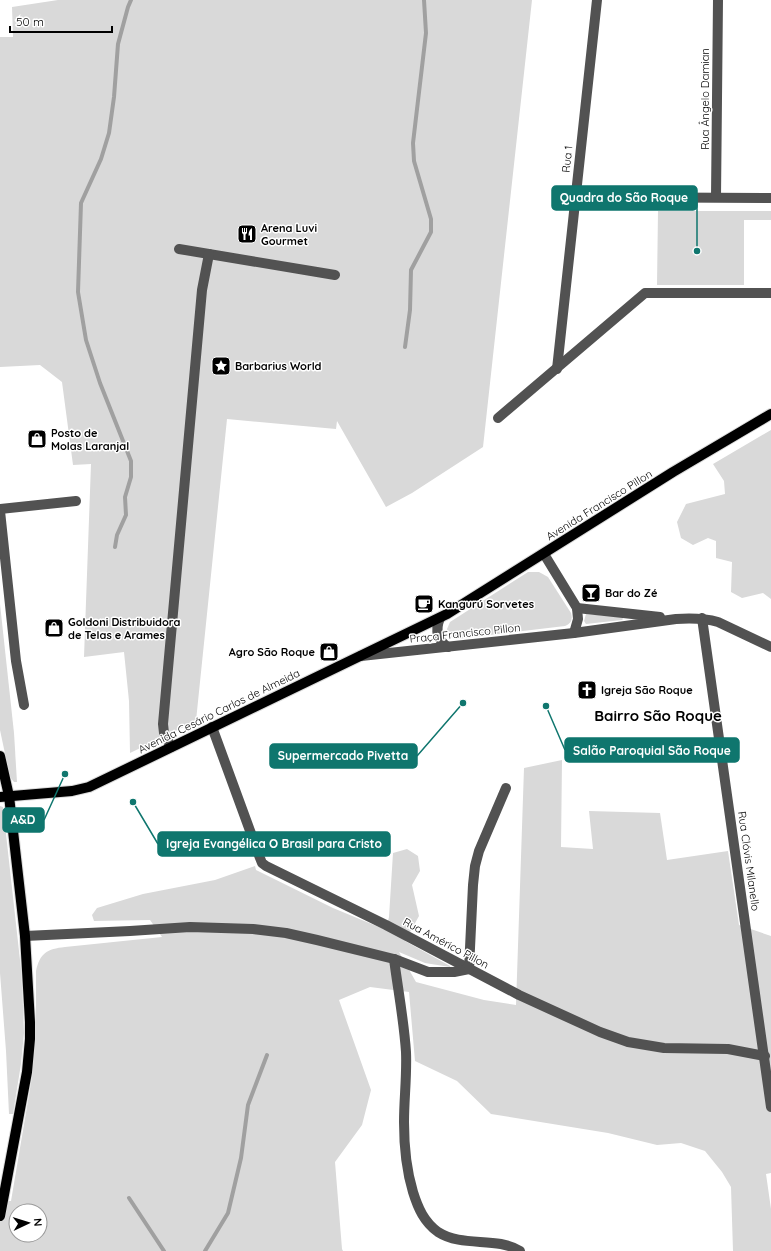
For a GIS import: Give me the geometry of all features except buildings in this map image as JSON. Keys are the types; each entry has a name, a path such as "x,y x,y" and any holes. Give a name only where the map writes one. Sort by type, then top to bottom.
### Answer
{"main road":[{"name":"Avenida Francisco Pillon","path":"440,618 673,472 771,414"},
{"name":"Avenida Cesário Carlos de Almeida","path":"4,797 84,789 440,618"},
{"path":"0,756 4,797 25,936 30,1022 27,1072 0,1216"}],"street":[{"name":"Rua 1","path":"557,369 597,0"},
{"name":"Rua Ângelo Damian","path":"716,197 718,0"},
{"path":"575,197 771,198"},
{"path":"179,249 335,275"},
{"path":"171,747 164,733 163,724 202,290 209,254"},
{"path":"498,418 645,293 771,293"},
{"path":"24,705 16,661 3,566 0,510 76,501"},
{"path":"544,554 577,608 578,619 574,633"},
{"path":"577,608 676,618 702,618 718,622 771,647"},
{"path":"440,618 437,628 438,634 440,639 448,647"},
{"name":"Praça Francisco Pillon","path":"359,656 574,633 676,618"},
{"name":"Rua Clóvis Milanello","path":"702,618 767,1053 771,1106"},
{"name":"Rua Américo Pillon","path":"212,727 262,863 393,928 519,995 600,1032 628,1042 664,1048 728,1049 767,1053"},
{"path":"25,936 190,927 246,929 317,940 394,959 428,972 454,972 469,969 475,866 479,850 506,788"},
{"path":"394,959 402,1010 406,1055 404,1124 407,1173 417,1204 425,1220 439,1232 457,1239 506,1245 520,1251"}],"shaded area":[{"path":"58,0 532,0 483,447 412,493 386,507 337,421 336,429 227,419 196,721 130,753 129,701 124,652 84,657 91,464 73,465 62,382 40,365 0,367 0,37 13,37 12,7"},
{"path":"658,211 771,211 771,220 744,220 744,285 657,285"},
{"path":"771,430 771,599 763,593 742,598 731,592 732,562 716,558 716,541 708,538 693,545 681,538 677,522 686,504 725,494 724,481 713,464"},
{"path":"528,572 539,572 548,577 572,615 572,619 569,624 565,626 457,639 449,635 447,629 450,622"},
{"path":"0,604 14,733 17,782 14,782 10,777 0,730"},
{"path":"586,614 622,617 623,619 586,624 584,621"},
{"path":"562,760 561,847 593,849 589,811 660,813 667,860 728,851 739,925 771,936 771,1173 766,1174 771,1209 771,1251 733,1251 731,1187 722,1172 705,1151 681,1143 657,1145 608,1133 491,1114 457,1081 415,1061 409,992 370,987 339,1000 371,1090 362,1125 335,1162 343,1251 0,1251 0,1201 11,1201 32,1077 36,1033 36,971 42,956 53,949 65,947 162,937 150,920 94,921 92,915 97,908 143,894 215,880 255,866 256,870 333,908 386,930 389,917 393,853 407,849 418,856 420,871 412,885 419,916 405,941 450,966 425,963 399,952 416,982 484,1000 516,1005 524,768"},
{"path":"0,806 3,807 21,969 23,1006 24,1033 13,1114 9,1114 0,973"}],"waterway":[{"path":"115,547 117,535 126,515 125,497 131,477 131,461 100,383 86,340 78,292 81,203 101,159 109,133 114,97 118,44 131,0"},
{"path":"405,347 410,310 411,270 431,232 431,219 414,161 413,143 426,33 424,0"},
{"path":"205,1251 228,1213 241,1158 248,1105 267,1055"},
{"path":"129,1198 164,1251"}],"place":[{"name":"Arena Luvi Gourmet","path":"247,234"},
{"name":"Quadra do São Roque","path":"697,251"},
{"name":"Barbarius World","path":"221,366"},
{"name":"Posto de Molas Laranjal","path":"37,439"},
{"name":"Bar do Zé","path":"591,593"},
{"name":"Kangurú Sorvetes","path":"424,604"},
{"name":"Goldoni Distribuidora de Telas e Arames","path":"54,628"},
{"name":"Agro São Roque","path":"329,652"},
{"name":"Igreja São Roque","path":"587,690"},
{"name":"Supermercado Pivetta","path":"463,703"},
{"name":"Salão Paroquial São Roque","path":"546,706"},
{"name":"A&D","path":"65,774"},
{"name":"Igreja Evangélica O Brasil para Cristo","path":"133,802"}],"district":[{"name":"Bairro São Roque","path":"658,716"}]}
